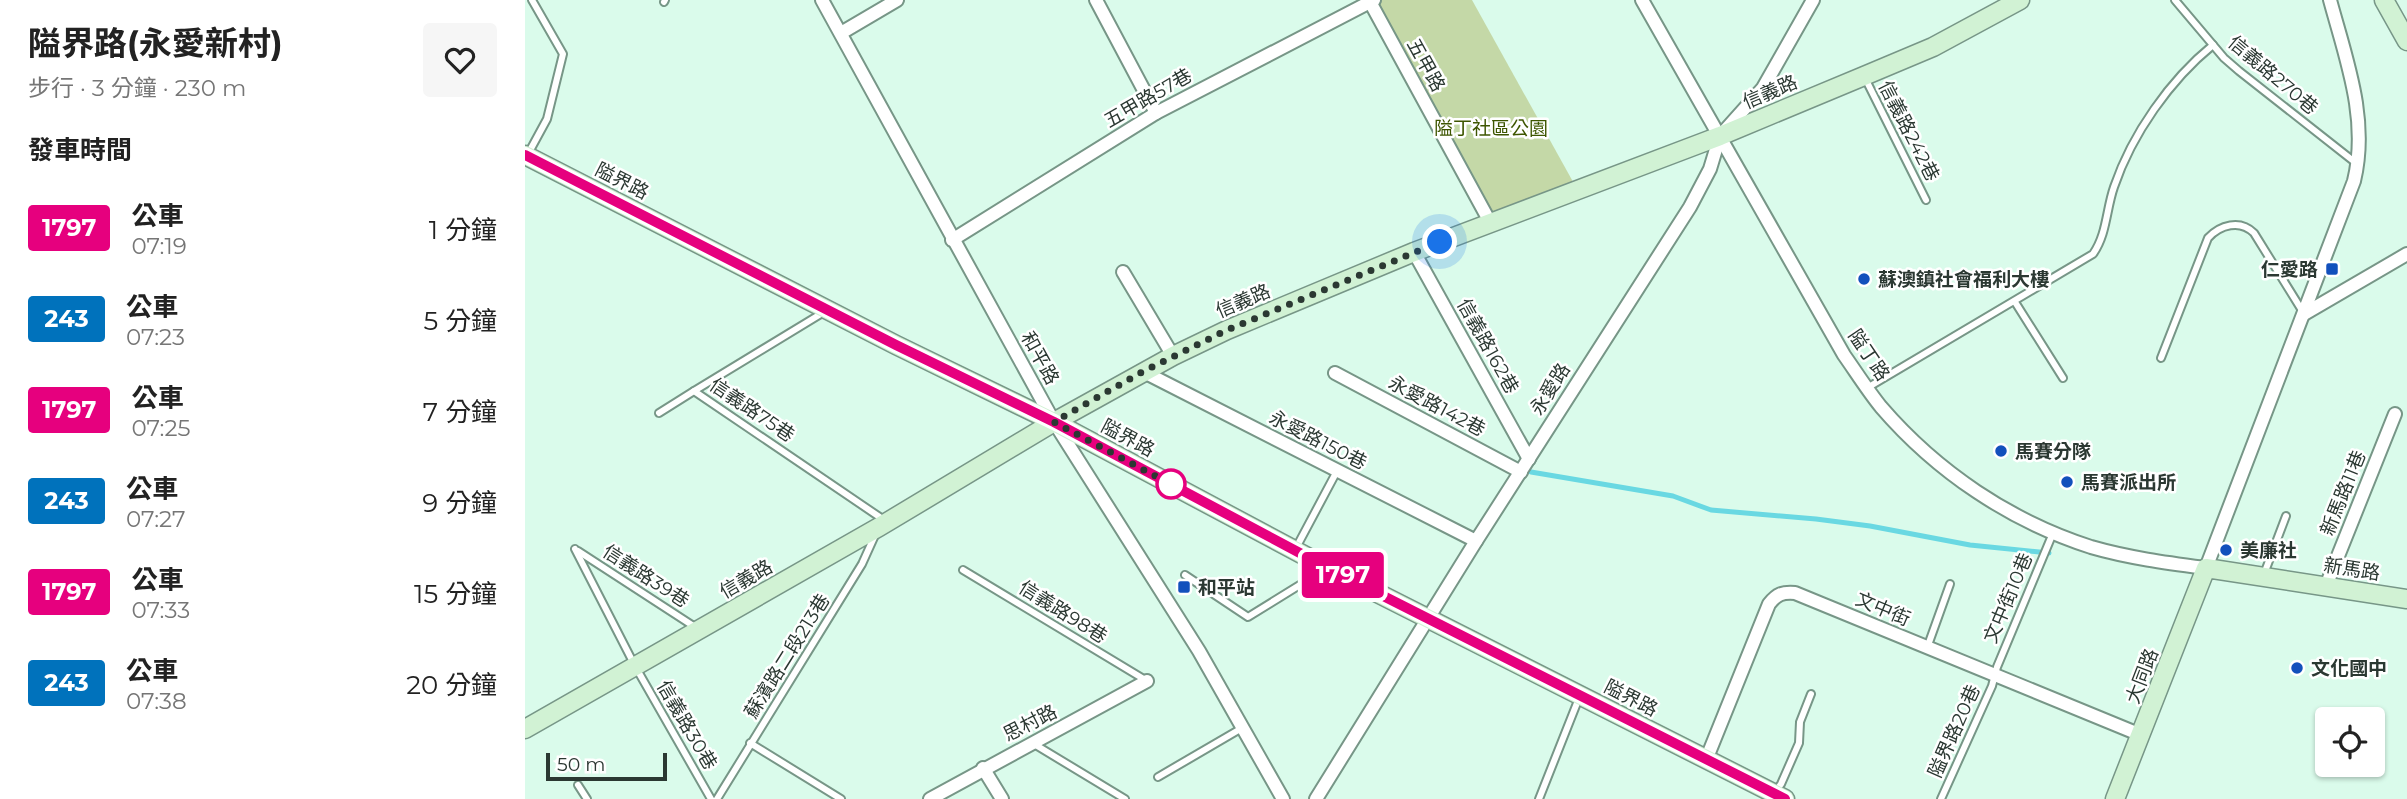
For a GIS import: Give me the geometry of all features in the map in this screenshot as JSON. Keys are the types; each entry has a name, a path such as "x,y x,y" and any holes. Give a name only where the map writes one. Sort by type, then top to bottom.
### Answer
{"street":[{"name":"和平路","path":"822,0 1054,422 1199,651 1283,799"},
{"path":"841,33 897,0"},
{"path":"1096,0 1156,113"},
{"name":"隘丁路","path":"1642,0 1844,355 1880,406 1918,446 1968,486 2004,509 2053,533 2093,547 2206,568"},
{"name":"永愛路","path":"1316,799 1476,541 1690,207 1710,169 1720,136 1763,88 1813,0"},
{"name":"信義路","path":"525,729 700,630 1054,422 1173,356 1227,330 1414,252 1720,136 1933,47 2020,0"},
{"path":"2206,568 2304,314 2358,164 2358,115 2353,83 2330,0"},
{"path":"2384,0 2407,41"},
{"name":"五甲路57巷","path":"952,240 1156,113 1371,1"},
{"name":"五甲路","path":"1371,1 1490,222"},
{"name":"隘界路","path":"526,156 1054,422 1328,568 1777,797"},
{"name":"信義路162巷","path":"1414,252 1529,459"},
{"path":"2304,314 2407,254"},
{"path":"1123,272 1173,356"},
{"name":"永愛路150巷","path":"1142,372 1476,541"},
{"name":"永愛路142巷","path":"1335,373 1521,472"},
{"name":"新馬路11巷","path":"2326,586 2395,414"},
{"name":"新馬路","path":"2206,568 2407,599"},
{"name":"大同路","path":"2115,799 2206,568"},
{"name":"文中街","path":"1706,760 1769,604 1784,592 1795,593 2141,735"},
{"name":"思村路","path":"930,799 1147,681"},
{"path":"983,768 1002,799"}],"lane":[{"path":"526,156 547,119 563,54 532,0"},
{"name":"信義路270巷","path":"2175,0 2239,71 2358,164"},
{"path":"1867,388 2093,254 2104,231 2113,188 2129,151 2179,77 2213,45"},
{"name":"信義路242巷","path":"1864,76 1926,200"},
{"path":"2161,358 2208,238 2215,231 2230,225 2248,227 2254,233 2304,314"},
{"path":"2015,302 2063,378"},
{"name":"信義路75巷","path":"828,310 694,391 882,524"},
{"path":"659,412 694,391"},
{"path":"1295,550 1337,471"},
{"path":"2263,576 2287,516"},
{"name":"蘇濱路二段213巷","path":"716,799 862,564 882,524"},
{"name":"文中街10巷","path":"1994,676 2053,533"},
{"name":"信義路39巷","path":"575,549 700,630"},
{"name":"信義路30巷","path":"575,549 635,666 716,799"},
{"path":"1185,575 1248,617 1328,568"},
{"name":"信義路98巷","path":"963,570 1147,681"},
{"path":"1927,648 1949,584"},
{"name":"隘界路20巷","path":"1941,799 1994,676"},
{"path":"1777,797 1800,743 1800,722 1811,694"},
{"path":"1539,799 1580,696"},
{"path":"1158,777 1242,728"},
{"path":"750,743 841,799"},
{"path":"1034,744 1125,799"},
{"path":"579,785 587,799"}],"green space":[{"name":"隘丁社區公園","path":"1374,0 1472,0 1577,189 1490,222"}],"waterway":[{"path":"1531,472 1673,496 1711,510 1816,519 1970,545 2049,553"}],"bus line":[{"name":"1797","path":"525,155 896,345 1054,422 1328,568 1785,799"}],"place":[{"name":"仁愛路","path":"2332,269"},
{"name":"蘇澳鎮社會福利大樓","path":"1864,279"},
{"name":"馬賽分隊","path":"2001,451"},
{"name":"馬賽派出所","path":"2067,482"},
{"name":"美廉社","path":"2226,550"},
{"name":"和平站","path":"1184,587"},
{"name":"文化國中","path":"2297,668"}],"route":[{"path":"1171,484 1174,486 1054,422 1142,372 1227,330 1440,242"}]}
